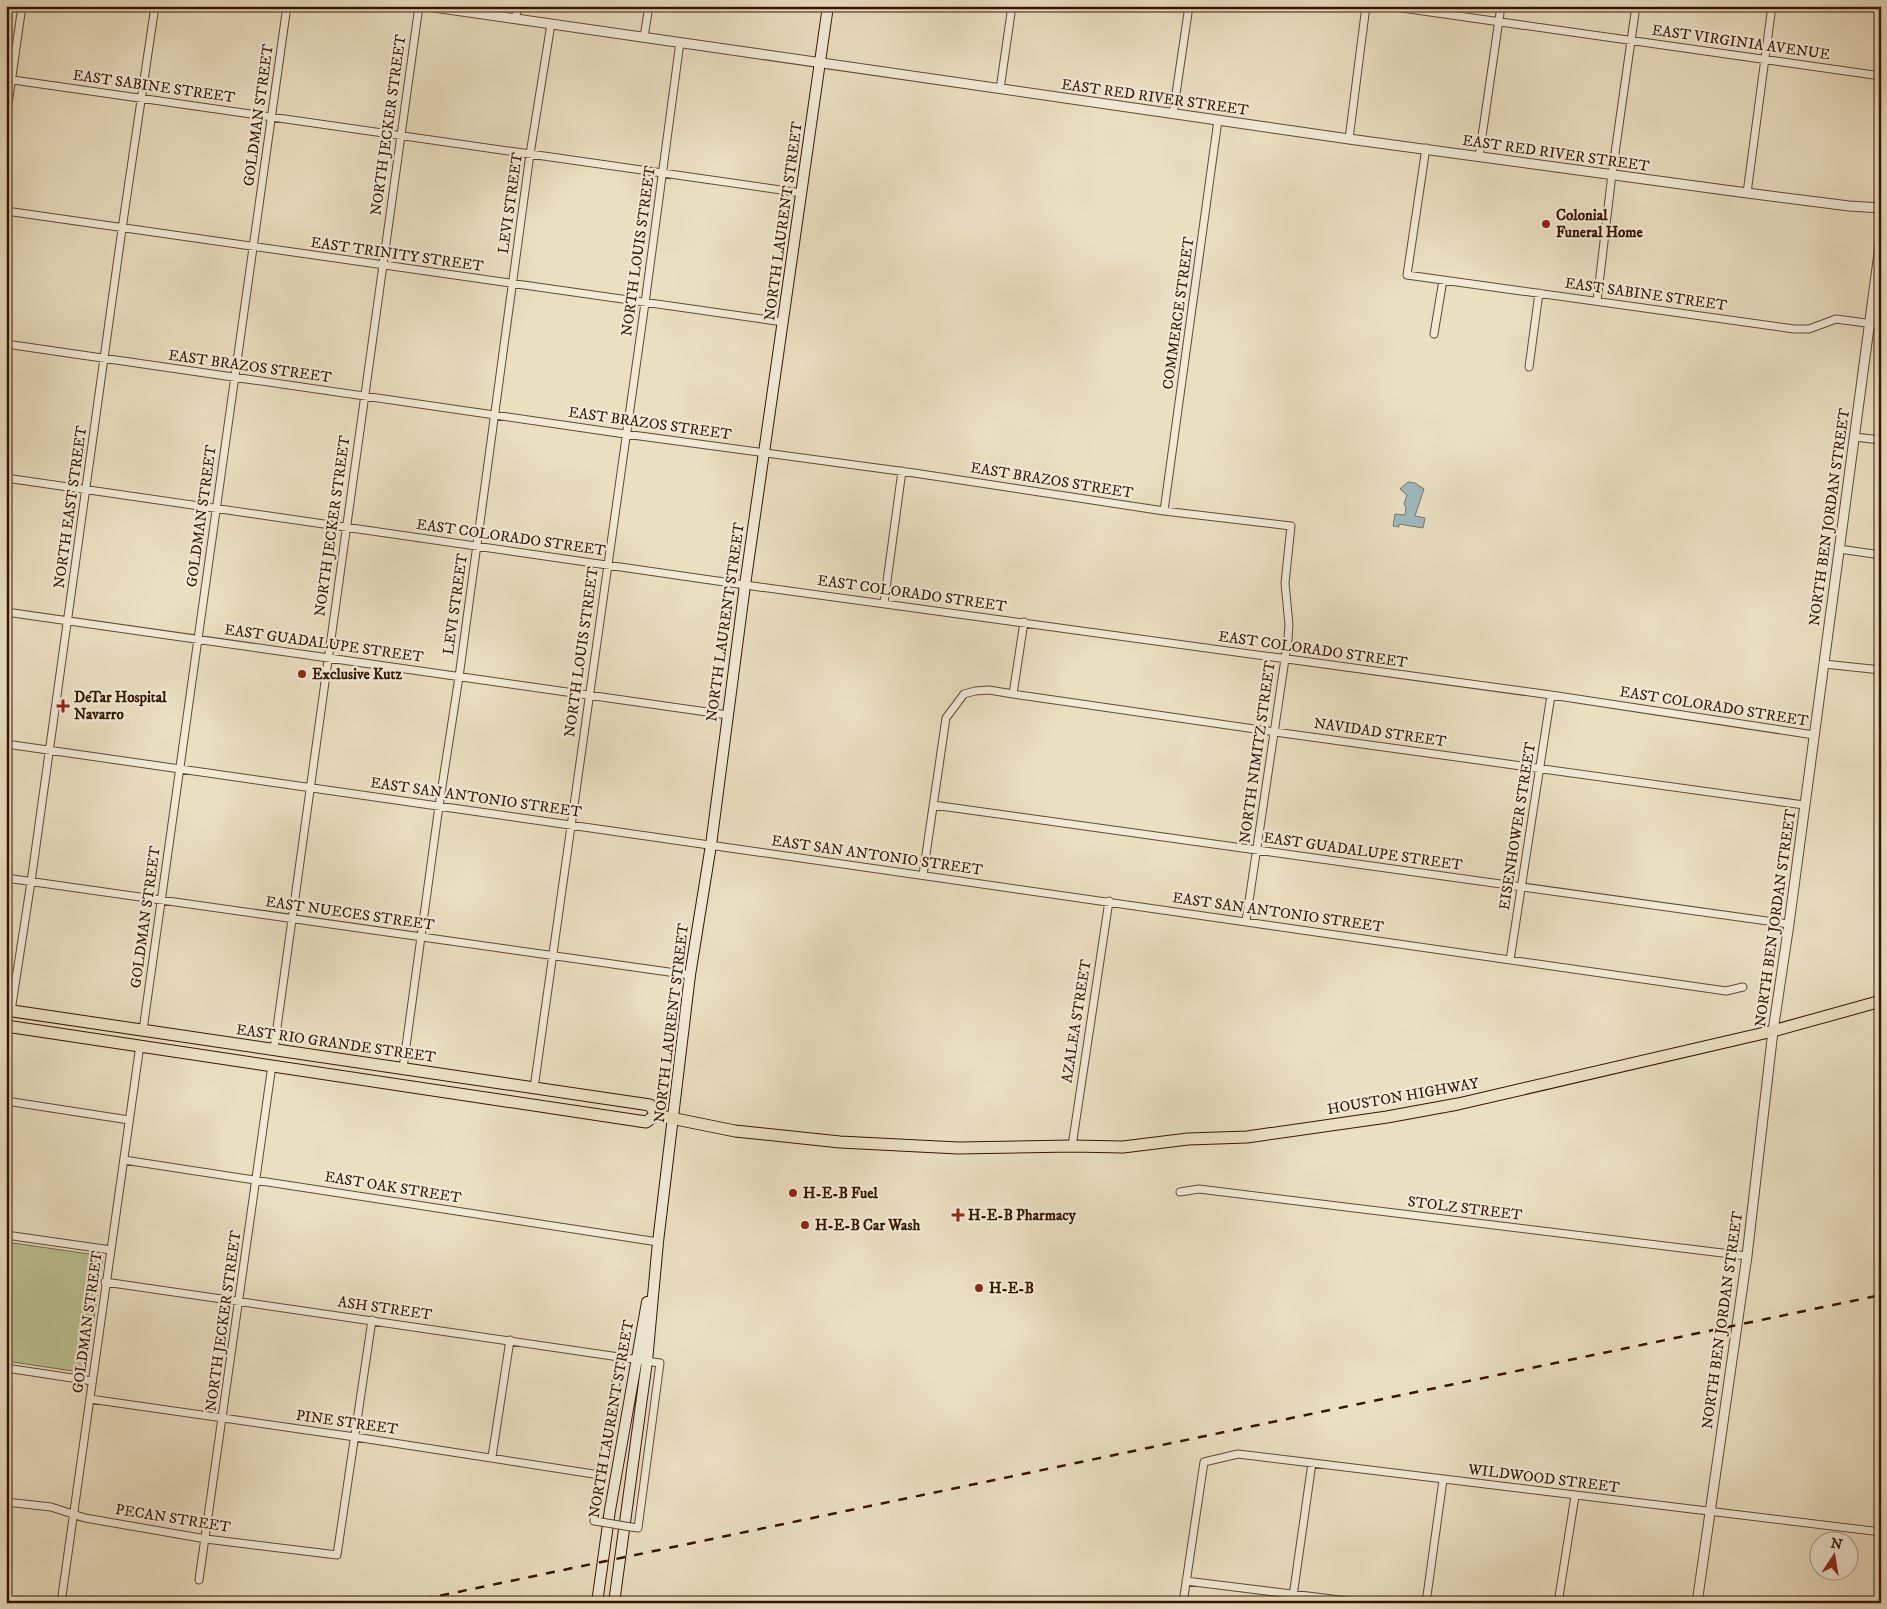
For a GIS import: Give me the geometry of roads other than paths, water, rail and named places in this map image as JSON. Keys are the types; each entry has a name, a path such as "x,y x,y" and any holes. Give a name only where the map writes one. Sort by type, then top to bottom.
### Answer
{"main road":[{"name":"NORTH LAURENT STREET","path":"614,1603 647,1361 658,1242 690,976 711,845 745,585 828,6"},
{"name":"HOUSTON HIGHWAY","path":"920,1147 1123,1147 1188,1140 1247,1137 1387,1117 1458,1104 1773,1031 1881,1001"},
{"name":"EAST RIO GRANDE STREET","path":"8,1010 650,1105 656,1115"},
{"name":"EAST RIO GRANDE STREET","path":"7,1026 646,1122 656,1115 735,1131 840,1142 920,1147"},
{"path":"103,1040 111,1034 130,1036 137,1035 143,1030"},
{"path":"140,1045 147,1039 167,1042 178,1035"},
{"name":"NORTH LAURENT STREET","path":"597,1603 610,1510 658,1242"}],"street":[{"path":"6,118 9,79 22,6"},
{"name":"NORTH EAST STREET","path":"8,1010 31,882 155,6"},
{"name":"GOLDMAN STREET","path":"143,1030 287,6"},
{"name":"NORTH JECKER STREET","path":"274,1049 419,6"},
{"name":"EAST RED RIVER STREET","path":"427,6 1349,139 1747,193 1849,206 1881,208"},
{"path":"516,19 518,6"},
{"path":"644,37 648,6"},
{"path":"1000,89 1012,6"},
{"path":"1173,114 1189,6"},
{"path":"1349,139 1366,6"},
{"name":"EAST VIRGINIA AVENUE","path":"1388,6 1881,76"},
{"path":"1479,157 1501,6"},
{"path":"1597,301 1612,174 1636,6"},
{"path":"1747,193 1772,6"},
{"name":"LEVI STREET","path":"402,1068 459,677 530,154 550,24"},
{"name":"NORTH LOUIS STREET","path":"534,1088 680,42"},
{"name":"EAST SABINE STREET","path":"9,79 802,193"},
{"name":"COMMERCE STREET","path":"1164,511 1218,120"},
{"name":"EAST SABINE STREET","path":"1426,148 1407,276 1794,329 1809,329 1836,319 1881,325"},
{"name":"EAST TRINITY STREET","path":"6,211 253,248 783,322"},
{"name":"NORTH BEN JORDAN STREET","path":"1697,1603 1747,1256 1773,1031 1881,238"},
{"path":"1434,334 1443,280"},
{"path":"1529,367 1539,293"},
{"name":"EAST BRAZOS STREET","path":"6,344 625,434 902,471 1164,511 1291,526"},
{"path":"1854,437 1881,440"},
{"path":"884,603 902,471"},
{"name":"EAST COLORADO STREET","path":"6,478 745,585 1550,695 1814,735"},
{"name":"NORTH NIMITZ STREET","path":"1246,921 1275,732 1289,625 1285,583 1291,526"},
{"path":"1839,549 1881,555"},
{"name":"EAST GUADALUPE STREET","path":"6,612 728,715"},
{"path":"1013,694 1024,622"},
{"path":"1824,664 1881,670"},
{"name":"NAVIDAD STREET","path":"933,805 946,718 964,694 989,690 1275,732 1804,805"},
{"name":"EISENHOWER STREET","path":"1510,960 1523,888 1550,695"},
{"name":"EAST SAN ANTONIO STREET","path":"6,744 1726,991 1743,987"},
{"path":"922,875 933,805"},
{"name":"EAST GUADALUPE STREET","path":"933,805 1789,924"},
{"name":"EAST NUECES STREET","path":"6,878 690,976"},
{"name":"AZALEA STREET","path":"1072,1146 1109,901"},
{"path":"6,1042 7,1026"},
{"name":"GOLDMAN STREET","path":"61,1603 140,1045"},
{"name":"NORTH JECKER STREET","path":"199,1580 272,1065"},
{"path":"6,1101 129,1120"},
{"name":"EAST OAK STREET","path":"124,1160 658,1242"},
{"name":"STOLZ STREET","path":"1180,1192 1199,1189 1747,1256"},
{"path":"6,1235 111,1250"},
{"name":"ASH STREET","path":"105,1282 660,1363 638,1528 594,1521 600,1475"},
{"path":"355,1436 372,1320"},
{"path":"492,1457 510,1340"},
{"path":"600,1475 620,1357"},
{"path":"6,1368 92,1381"},
{"name":"PINE STREET","path":"90,1399 355,1436 600,1475"},
{"name":"PECAN STREET","path":"6,1502 51,1507 85,1518 206,1538 337,1555 355,1436"},
{"name":"WILDWOOD STREET","path":"1186,1581 1204,1462 1238,1454 1881,1532"},
{"path":"1293,1599 1312,1463"},
{"path":"1426,1603 1443,1480"},
{"path":"1558,1603 1574,1496"},
{"path":"1183,1603 1186,1581 1293,1599 1364,1603"}],"water":[{"path":"1408,482 1415,483 1424,489 1415,516 1425,518 1423,528 1399,524 1399,527 1393,526 1395,514 1405,515 1406,507 1404,504 1407,495 1400,489"}],"railway":[{"path":"405,1603 1881,1295"}],"place":[{"name":"Colonial Funeral Home","path":"1546,224"},
{"name":"Exclusive Kutz","path":"302,674"},
{"name":"DeTar Hospital Navarro","path":"63,706"},
{"name":"H-E-B Fuel","path":"793,1193"},
{"name":"H-E-B Pharmacy","path":"958,1215"},
{"name":"H-E-B Car Wash","path":"805,1225"},
{"name":"H-E-B","path":"979,1288"}]}
